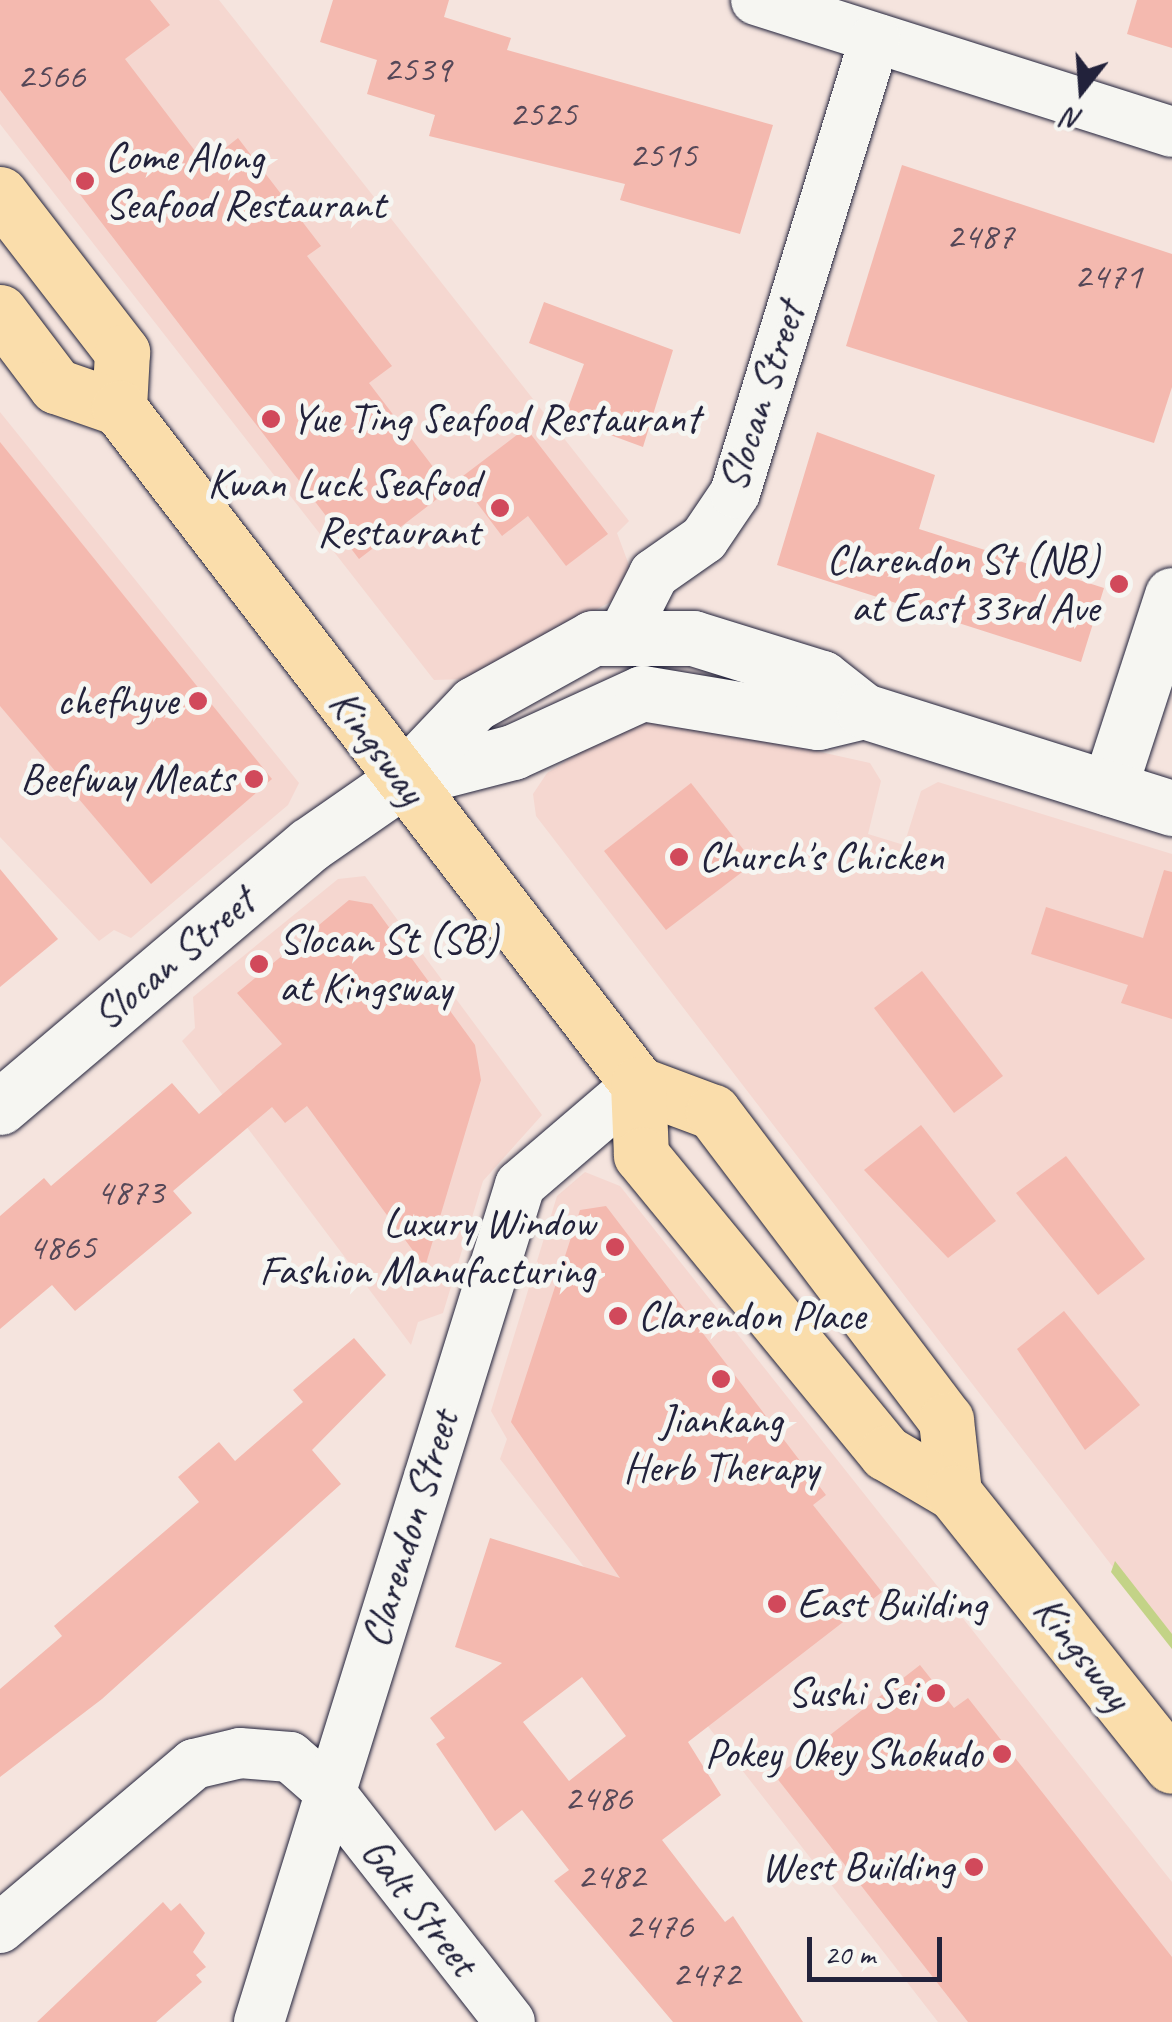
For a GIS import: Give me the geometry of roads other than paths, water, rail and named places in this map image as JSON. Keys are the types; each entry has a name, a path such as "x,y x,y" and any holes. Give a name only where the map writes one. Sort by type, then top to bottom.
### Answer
{"main road":[{"path":"0,194 122,352 120,408 56,386 0,312"},
{"name":"Kingsway","path":"120,408 401,780 638,1084 641,1156 886,1453 954,1493 1172,1766"},
{"path":"638,1084 713,1112 946,1420 954,1493"}],"street":[{"path":"756,0 1172,132"},
{"name":"Slocan Street","path":"0,1108 309,844 401,780 474,704 540,661 625,631 654,574 704,539 735,493 875,38"},
{"path":"1109,788 1172,595"},
{"path":"625,631 693,638 822,678 864,711 1172,808"},
{"name":"Slocan Street","path":"401,780 512,752 642,692 818,722 864,711"},
{"name":"Clarendon Street","path":"259,2022 520,1185 638,1084"},
{"name":"Galt Street","path":"0,1928 194,1764 240,1752 290,1757 329,1792 510,2022"}],"place":[{"name":"Come Along Seafood Restaurant","path":"85,181"},
{"name":"Yue Ting Seafood Restaurant","path":"271,419"},
{"name":"Kwan Luck Seafood Restaurant","path":"500,508"},
{"name":"Clarendon St (NB) at East 33rd Ave","path":"1119,584"},
{"name":"chefhyve","path":"198,701"},
{"name":"Beefway Meats","path":"254,779"},
{"name":"Church's Chicken","path":"679,857"},
{"name":"Slocan St (SB) at Kingsway","path":"259,964"},
{"name":"Luxury Window Fashion Manufacturing","path":"615,1247"},
{"name":"Clarendon Place","path":"618,1316"},
{"name":"Jiankang Herb Therapy","path":"721,1379"},
{"name":"East Building","path":"777,1604"},
{"name":"Sushi Sei","path":"936,1693"},
{"name":"Pokey Okey Shokudo","path":"1002,1754"},
{"name":"West Building","path":"974,1867"}]}
